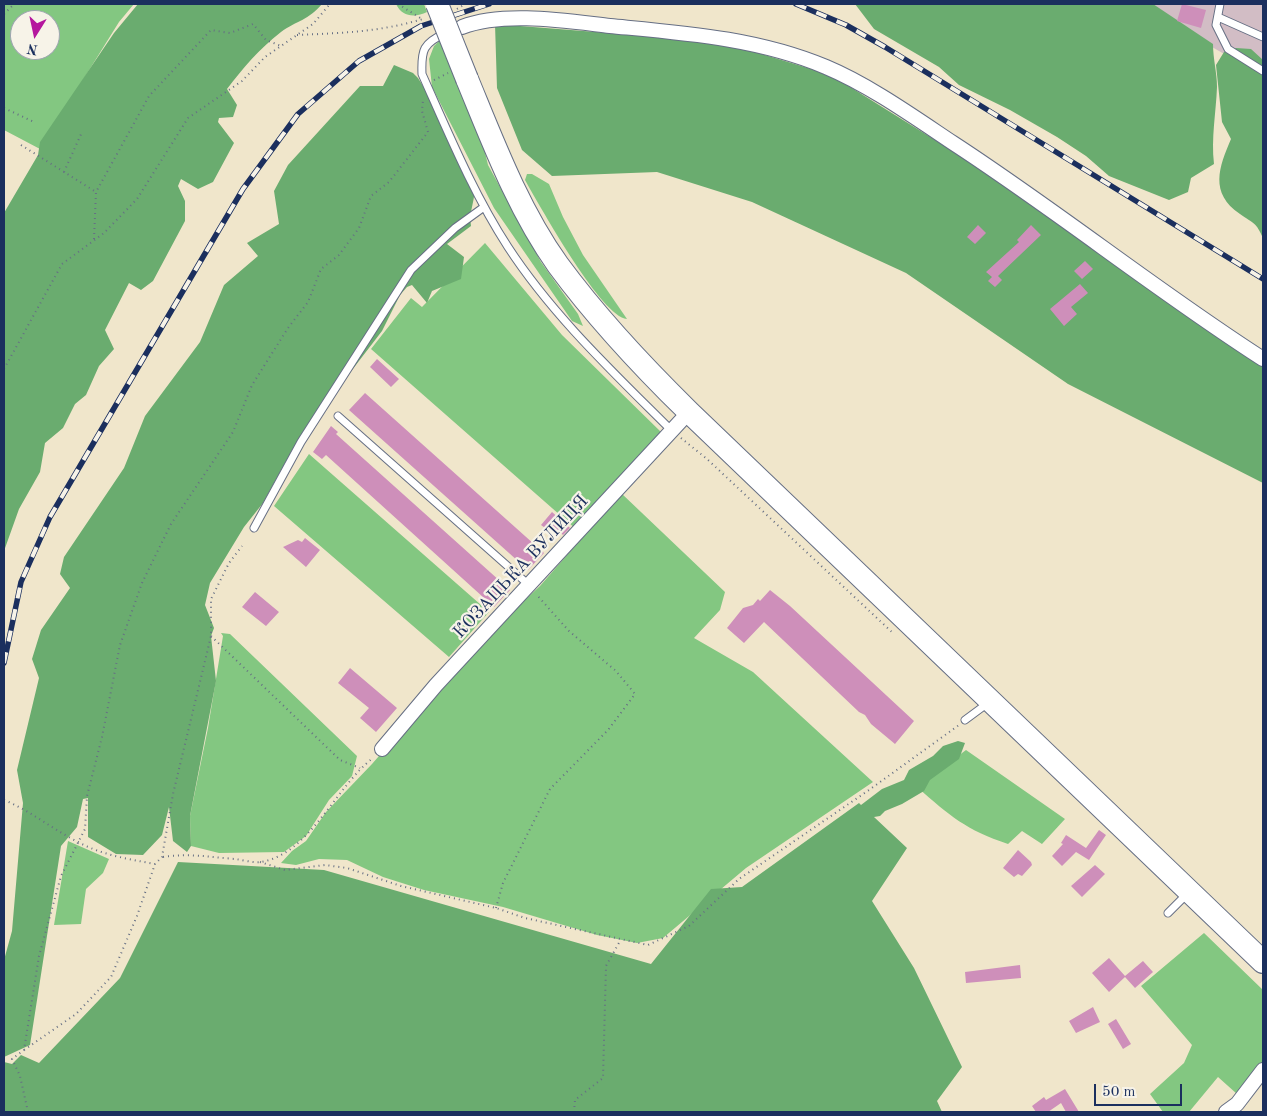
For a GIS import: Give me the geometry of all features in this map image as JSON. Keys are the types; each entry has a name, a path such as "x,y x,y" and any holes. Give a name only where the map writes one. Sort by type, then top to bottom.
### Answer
{"main road":[{"path":"436,12 461,74 523,207 558,265 605,323 689,412 1263,962"}],"street":[{"path":"462,27 476,22 532,20 724,38 789,54 827,68 902,109 985,163 1190,313 1263,359"},
{"name":"КОЗАЦЬКА ВУЛИЦЯ","path":"382,749 436,685 689,412"},
{"path":"1226,1112 1237,1104 1263,1070"}],"lane":[{"path":"1220,4 1216,25 1228,49 1263,71"},
{"path":"1218,17 1263,38"},
{"path":"462,27 438,37 427,45 421,53 422,74 484,207 508,248 555,311 672,431"},
{"path":"254,528 301,442 412,270 455,228 484,207"},
{"path":"338,416 529,586"},
{"path":"964,720 990,702"},
{"path":"1168,913 1189,892"}],"path":[{"path":"4,14 14,4"},
{"path":"4,369 62,264 94,240 137,199 188,118 242,81 265,57 313,24 330,4"},
{"path":"398,4 436,12"},
{"path":"297,35 360,33 390,28 465,4"},
{"path":"94,240 96,192 149,96 211,30 230,33 253,24 266,40 281,46"},
{"path":"24,1050 39,956 61,876 85,829 87,796 102,737 120,645 142,583 171,524 233,432 252,385 288,328 308,302 321,269 339,255 359,228 371,196 389,182 428,132 422,110 425,82 461,74"},
{"path":"4,108 34,122"},
{"path":"64,172 82,132"},
{"path":"21,145 96,192"},
{"path":"28,1112 20,1076 12,1059 76,1014 111,978 137,916 155,864 162,857 173,794 211,636 211,599 229,563 242,546"},
{"path":"496,908 503,883 550,789 608,730 635,694 616,671 568,631 529,586"},
{"path":"211,636 340,760 361,769"},
{"path":"162,857 180,854 260,862 285,870 326,865 347,868 401,886 496,908 525,918 648,945 689,926 739,879 869,790 964,720"},
{"path":"260,862 282,856 313,827 361,769 382,749"},
{"path":"4,800 26,809 78,842 112,857 155,864"},
{"path":"574,1112 575,1100 602,1078 606,966 620,940"}],"shaded area":[{"path":"1146,4 1263,4 1263,76 1175,26"}],"green space":[{"path":"4,4 134,4 119,22 40,149 4,130"},
{"path":"138,4 322,4 312,14 281,32 266,45 245,66 227,89 237,105 233,117 219,118 218,122 234,143 213,182 198,189 181,179 178,186 185,201 185,221 153,281 141,290 129,283 105,330 114,349 99,366 86,395 75,404 63,428 45,443 40,472 19,509 4,551 4,213 38,155 40,142 114,33"},
{"path":"396,4 424,4 427,12 414,16 405,14"},
{"path":"855,4 1153,4 1213,44 1217,87 1213,135 1214,164 1191,178 1188,192 1169,200 1109,176 1086,156 1057,137 1010,110 959,85 939,67 874,29"},
{"path":"495,24 722,42 831,75 1023,195 1263,365 1263,483 1068,384 906,273 752,202 657,172 552,176 522,150 497,88"},
{"path":"440,40 482,140 488,165 541,262 578,314 583,326 572,321 494,208 432,87 429,59 434,46"},
{"path":"1236,48 1251,49 1263,60 1263,238 1254,224 1230,206 1220,188 1220,169 1231,139 1222,122 1216,65 1224,52"},
{"path":"394,65 413,73 418,78 453,134 474,183 471,226 447,244 464,257 461,279 432,291 427,303 412,285 407,287 400,295 382,331 296,443 263,503 244,527 210,583 205,605 214,628 211,636 216,681 190,816 191,846 187,852 173,841 169,807 162,835 143,855 116,854 88,837 88,798 83,799 77,827 61,846 30,1045 4,1057 4,960 12,931 23,803 17,770 39,678 32,659 41,630 70,588 60,574 64,557 124,468 145,416 200,342 224,285 258,256 247,243 279,224 274,191 288,165 360,86 383,86"},
{"path":"527,174 532,174 549,184 563,217 583,255 627,319 616,314 603,301 574,262 525,180"},
{"path":"485,243 562,335 662,433 577,530 371,349 411,298 422,307"},
{"path":"309,454 489,612 449,657 274,506"},
{"path":"621,493 725,592 720,610 694,638 753,672 873,782 746,868 663,938 637,943 597,935 503,907 424,890 383,877 347,860 319,859 296,865 281,863 292,851 306,841 326,812 372,764 472,649 540,586"},
{"path":"221,633 230,634 357,756 352,776 329,800 306,836 284,852 219,853 191,846 190,816 208,728 223,636"},
{"path":"958,741 965,743 959,759 930,780 924,791 902,804 885,811 880,816 874,817 907,848 872,901 914,968 962,1067 937,1101 942,1112 4,1112 4,1062 12,1064 21,1055 39,1063 120,978 178,862 324,870 651,964 711,889 742,887 859,803 861,805 882,789 904,780 909,770 933,756 943,746"},
{"path":"966,750 1065,819 1042,844 1022,831 1008,844 993,839 959,821 917,787"},
{"path":"68,841 109,859 103,873 86,889 81,924 54,925"},
{"path":"1204,933 1263,990 1263,1062 1237,1094 1218,1077 1189,1112 1163,1112 1150,1094 1184,1063 1192,1045 1141,986"}],"building":[{"path":"1182,4 1206,10 1201,28 1177,21"},
{"path":"978,225 986,233 975,244 967,237"},
{"path":"1031,225 1041,235 998,276 1002,280 995,287 988,281 992,277 986,272 1019,242 1017,240"},
{"path":"1085,261 1093,269 1082,279 1074,271"},
{"path":"1080,284 1088,293 1071,307 1077,314 1064,326 1050,309"},
{"path":"377,359 399,379 391,387 370,367"},
{"path":"365,393 544,553 528,570 349,410"},
{"path":"331,426 338,432 336,434 510,590 494,607 326,455 322,459 313,452"},
{"path":"552,512 570,528 563,535 550,528 548,530 541,525"},
{"path":"305,538 320,550 306,567 283,547 298,540 302,542"},
{"path":"770,590 790,606 914,721 895,744 871,724 865,715 859,712 764,622 744,643 727,628 743,608 753,605 758,599 760,601"},
{"path":"255,592 279,612 266,626 242,607"},
{"path":"350,668 397,708 376,732 360,718 369,708 338,683"},
{"path":"1099,830 1106,835 1089,860 1076,852 1062,866 1052,856 1063,844 1061,843 1066,835 1086,848"},
{"path":"1018,850 1032,865 1022,876 1018,874 1014,877 1003,868"},
{"path":"1095,865 1105,874 1082,897 1071,886"},
{"path":"1109,958 1125,976 1143,961 1153,972 1135,988 1125,977 1109,992 1092,973"},
{"path":"1020,965 1021,978 966,983 965,972"},
{"path":"1093,1007 1100,1022 1076,1033 1069,1021"},
{"path":"1116,1019 1131,1044 1123,1049 1108,1024"},
{"path":"1065,1089 1079,1112 1066,1112 1061,1103 1048,1112 1036,1112 1032,1106 1044,1097 1046,1100"}],"railway":[{"path":"4,663 21,582 50,517 243,189 298,114 359,61 421,26 489,4"},
{"path":"796,4 846,25 885,47 1263,279"}]}
